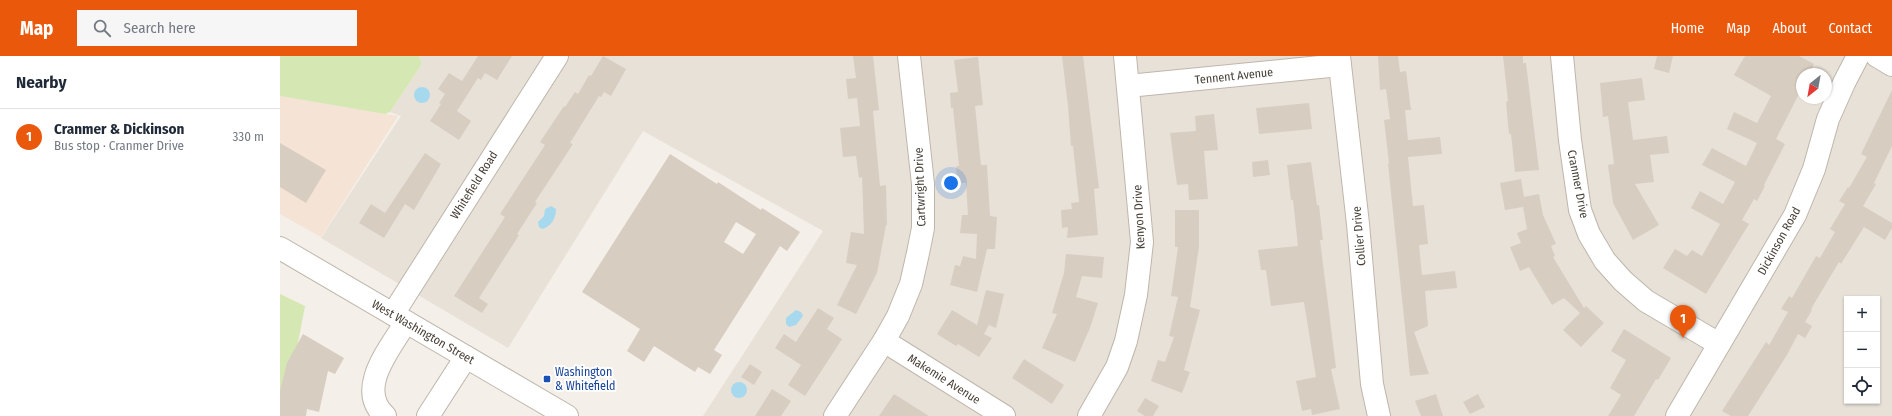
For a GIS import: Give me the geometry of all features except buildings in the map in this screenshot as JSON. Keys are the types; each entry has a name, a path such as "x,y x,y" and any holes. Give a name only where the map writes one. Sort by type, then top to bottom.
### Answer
{"street":[{"name":"Whitefield Road","path":"385,416 378,410 374,400 374,376 399,318 556,56"},
{"name":"Cartwright Drive","path":"835,416 884,341 898,316 911,284 923,228 922,184 909,56"},
{"name":"Kenyon Drive","path":"1090,416 1117,367 1126,341 1138,280 1142,242 1125,56"},
{"name":"Cranmer Drive","path":"1562,56 1570,140 1580,210 1589,234 1605,261 1623,281 1640,296 1719,344"},
{"name":"Dickinson Road","path":"1677,416 1795,215 1814,169 1828,119 1858,56"},
{"path":"1877,56 1892,65"},
{"name":"Tennent Avenue","path":"1128,86 1340,61"},
{"name":"Collier Drive","path":"1340,61 1358,224 1372,384 1379,416"},
{"name":"West Washington Street","path":"280,248 567,416"},
{"name":"Makemie Avenue","path":"884,341 1004,416"},
{"path":"428,416 466,357"}],"shaded area":[{"path":"419,56 1892,56 1892,416 703,416 823,231 643,131 508,348 321,238 401,116 390,112 422,64"},
{"path":"280,96 398,116 321,237 280,214"}],"green space":[{"path":"280,56 419,56 422,64 390,112 385,114 280,96"},
{"path":"280,294 305,306 284,416 280,416"}],"water":[{"path":"419,87 425,87 430,92 428,101 425,103 419,103 414,98 414,92"},
{"path":"551,206 556,209 554,219 548,226 542,229 539,227 538,222 544,216 545,209"},
{"path":"796,310 801,312 803,316 796,325 789,327 786,324 786,318"},
{"path":"739,382 745,384 747,390 745,396 739,398 733,396 731,390 733,384"}],"place":[{"name":"Cranmer & Dickinson","path":"1683,338"},
{"name":"Washington & Whitefield","path":"547,379"}]}
